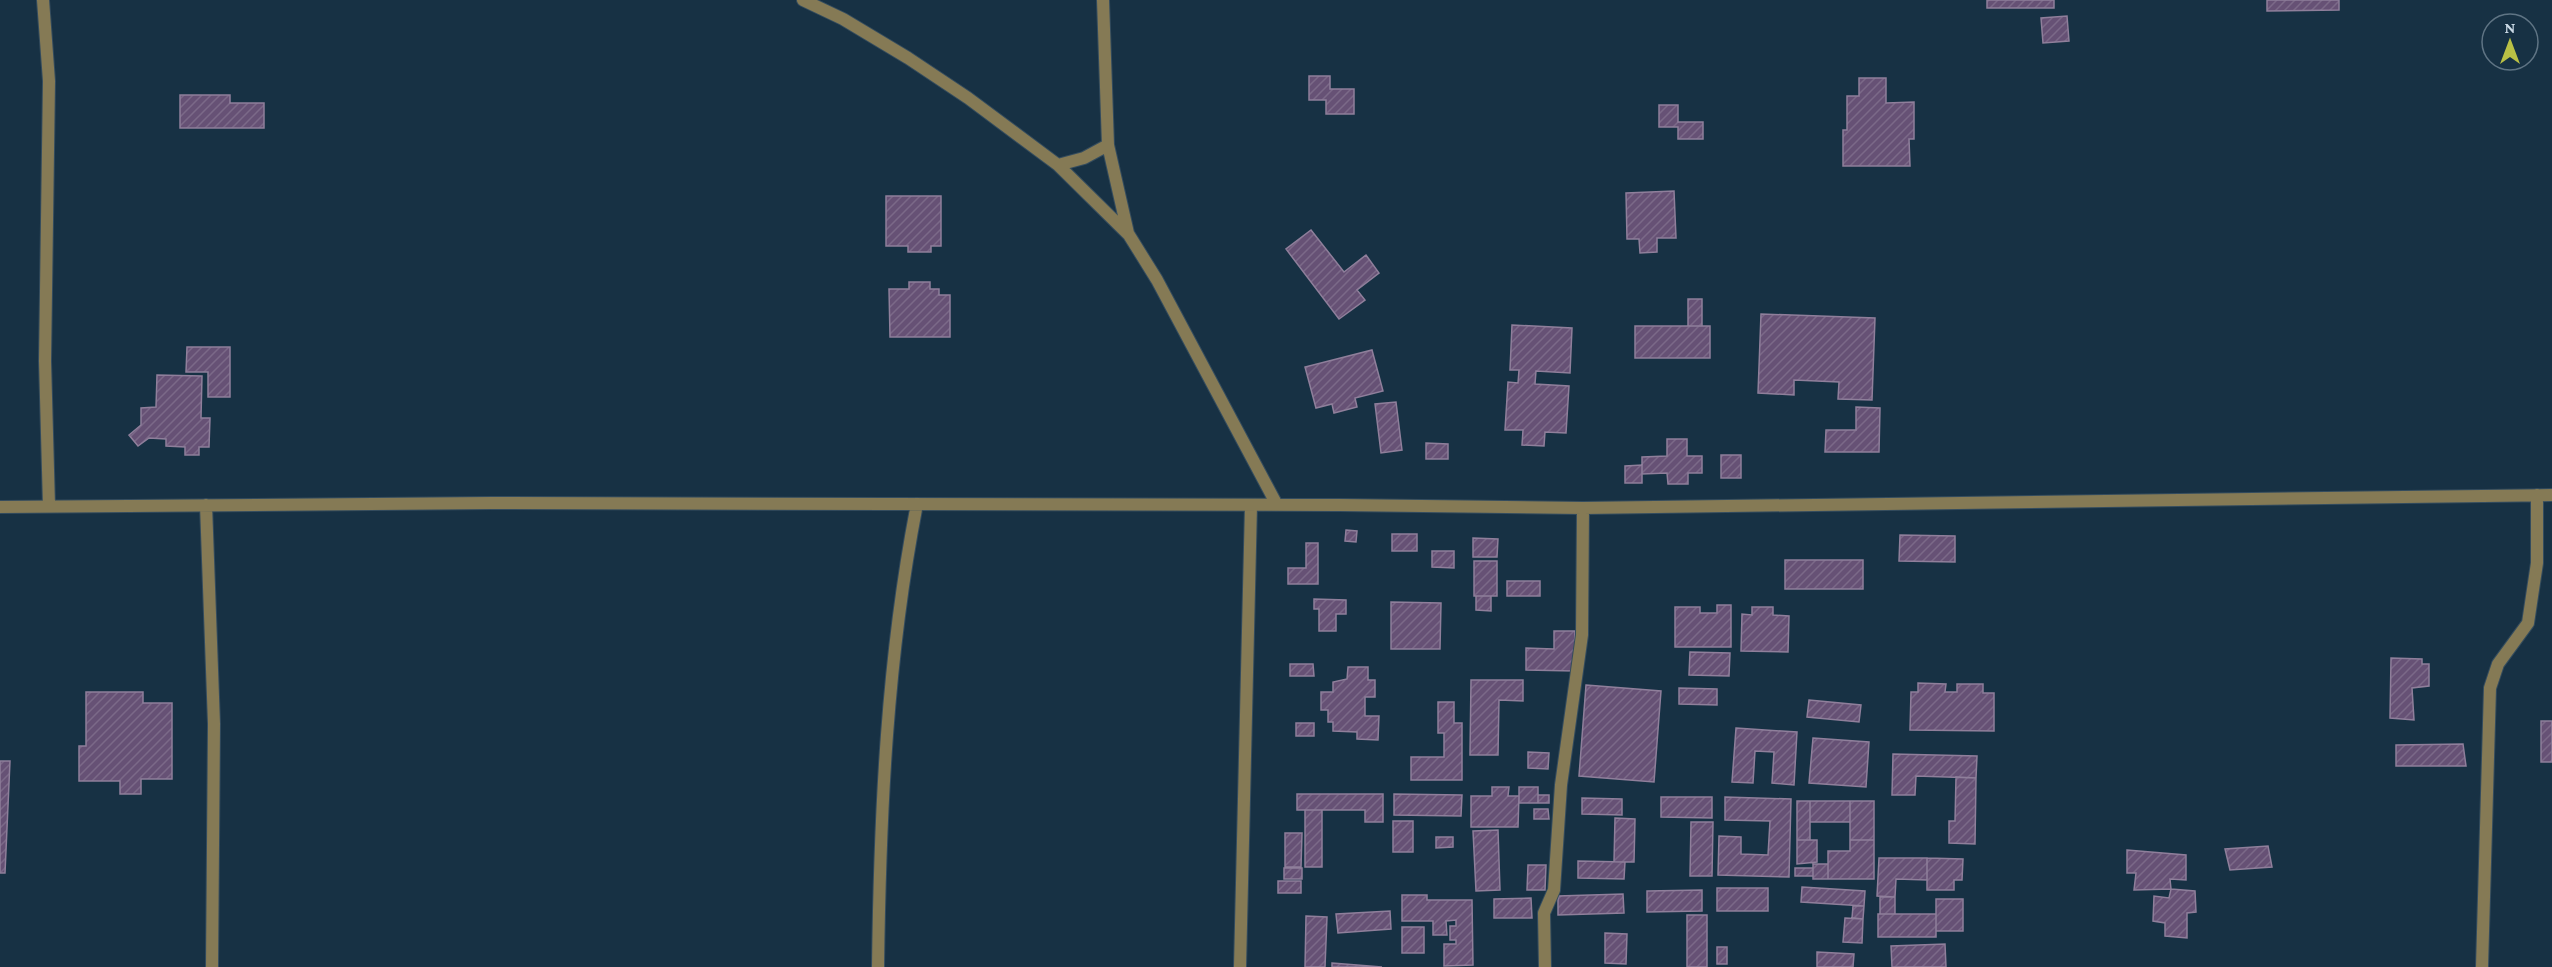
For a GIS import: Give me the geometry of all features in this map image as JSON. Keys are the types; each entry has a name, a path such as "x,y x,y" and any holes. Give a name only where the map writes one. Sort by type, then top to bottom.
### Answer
{"street":[{"path":"43,0 49,81 45,351 49,506"},
{"path":"803,0 843,19 968,98 1058,165 1129,235 1157,280 1277,506"},
{"path":"1103,0 1108,145 1129,235"},
{"path":"1058,165 1084,158 1108,145"},
{"path":"2482,967 2490,688 2498,664 2528,623 2537,563 2537,495"},
{"path":"0,507 479,503 1583,508 2552,495"},
{"path":"878,967 886,738 904,567 917,504"},
{"path":"1240,967 1251,505"},
{"path":"206,506 214,724 212,967"},
{"path":"1545,967 1544,913 1554,890 1561,785 1582,635 1583,508"}],"building":[{"path":"1987,0 2054,0 2054,8 1987,8"},
{"path":"2267,0 2339,0 2339,10 2267,11"},
{"path":"2067,16 2069,41 2043,43 2041,18"},
{"path":"1309,76 1330,76 1330,89 1354,89 1354,114 1326,114 1326,100 1309,100"},
{"path":"1859,78 1886,78 1886,103 1914,102 1914,139 1909,139 1910,166 1843,166 1843,130 1847,130 1847,96 1859,96"},
{"path":"180,95 230,95 230,103 264,103 264,128 180,128"},
{"path":"1659,105 1678,105 1678,122 1703,122 1703,139 1678,139 1678,127 1659,127"},
{"path":"1674,191 1676,238 1657,238 1657,252 1640,253 1639,239 1627,239 1626,193"},
{"path":"886,196 941,196 941,246 931,246 931,252 908,252 908,246 886,246"},
{"path":"1311,230 1344,272 1366,255 1379,273 1357,290 1365,300 1339,319 1286,249"},
{"path":"909,282 930,282 930,289 939,289 939,295 950,295 950,337 890,337 889,289 909,289"},
{"path":"1688,299 1702,299 1702,326 1688,326"},
{"path":"1761,314 1875,318 1872,400 1838,399 1839,382 1794,380 1794,395 1758,393"},
{"path":"1512,325 1572,328 1570,373 1536,371 1535,384 1569,386 1566,433 1545,432 1544,446 1522,445 1523,430 1505,430 1508,382 1518,383 1519,370 1510,370"},
{"path":"1635,326 1710,326 1710,358 1635,358"},
{"path":"187,347 230,347 230,397 208,397 208,372 186,372"},
{"path":"1372,350 1383,391 1355,398 1357,407 1334,413 1332,404 1316,408 1305,367"},
{"path":"157,375 202,376 201,418 210,418 209,447 199,447 199,455 185,455 185,447 166,446 166,439 149,438 138,446 129,435 141,425 141,408 156,407"},
{"path":"1396,402 1402,450 1381,453 1375,404"},
{"path":"1856,407 1880,408 1879,452 1825,452 1826,430 1856,430"},
{"path":"1667,439 1687,439 1687,456 1702,456 1702,473 1688,473 1688,484 1668,484 1667,473 1642,474 1642,457 1667,456"},
{"path":"1426,443 1448,444 1448,459 1426,459"},
{"path":"1721,455 1741,455 1741,478 1721,478"},
{"path":"1642,465 1642,483 1625,483 1625,466"},
{"path":"1346,530 1357,531 1356,542 1345,541"},
{"path":"1392,534 1417,534 1417,551 1392,551"},
{"path":"1900,535 1955,536 1955,562 1899,561"},
{"path":"1473,538 1498,539 1497,557 1473,557"},
{"path":"1306,543 1318,543 1318,584 1288,584 1288,568 1306,568"},
{"path":"1432,551 1454,551 1454,568 1432,567"},
{"path":"1785,560 1863,560 1863,589 1785,589"},
{"path":"1474,561 1497,561 1497,596 1474,596"},
{"path":"1507,581 1540,581 1540,596 1507,596"},
{"path":"1476,596 1491,596 1491,611 1476,610"},
{"path":"1314,599 1346,600 1346,614 1336,614 1336,631 1319,631 1319,609 1314,609"},
{"path":"1391,602 1441,603 1440,649 1391,649"},
{"path":"1717,605 1731,605 1731,647 1675,647 1675,607 1700,607 1700,613 1717,613"},
{"path":"1752,607 1773,607 1773,615 1789,616 1788,652 1741,651 1742,614 1752,615"},
{"path":"1554,631 1575,631 1574,671 1526,670 1526,648 1554,649"},
{"path":"1690,652 1730,653 1729,676 1689,675"},
{"path":"2391,658 2422,659 2422,664 2429,664 2429,686 2412,688 2414,720 2390,718"},
{"path":"1290,664 1313,664 1314,676 1290,676"},
{"path":"1348,667 1368,667 1368,680 1375,680 1375,697 1365,697 1365,716 1379,716 1378,740 1357,739 1357,732 1333,731 1333,722 1328,722 1328,710 1321,710 1321,692 1333,692 1333,682 1347,679"},
{"path":"1471,680 1523,680 1523,701 1499,700 1498,755 1470,755"},
{"path":"1918,683 1946,684 1945,692 1957,692 1957,684 1983,684 1983,693 1994,693 1994,731 1910,730 1911,692 1918,692"},
{"path":"1586,685 1661,691 1654,782 1579,776"},
{"path":"1679,688 1717,689 1717,705 1679,704"},
{"path":"86,692 143,692 143,703 172,703 172,779 141,779 141,794 120,794 120,781 79,781 79,746 86,746"},
{"path":"1809,700 1861,705 1859,722 1807,717"},
{"path":"1438,702 1454,702 1454,723 1462,723 1462,780 1411,780 1411,757 1444,757 1444,733 1438,733"},
{"path":"2541,721 2552,721 2552,762 2541,762"},
{"path":"1296,723 1314,723 1314,736 1296,736"},
{"path":"1736,728 1797,732 1794,785 1772,783 1774,752 1755,751 1753,783 1732,782"},
{"path":"1813,738 1869,742 1866,787 1809,783"},
{"path":"2463,744 2466,766 2396,766 2396,745"},
{"path":"1528,752 1549,753 1548,769 1528,768"},
{"path":"1893,754 1977,756 1976,778 1916,776 1915,795 1892,795"},
{"path":"0,761 10,761 5,873 0,873"},
{"path":"1956,777 1976,778 1975,844 1949,843 1949,821 1955,821"},
{"path":"1492,787 1509,787 1508,796 1519,796 1518,827 1471,827 1471,796 1492,796"},
{"path":"1519,787 1538,787 1538,803 1519,803"},
{"path":"1297,794 1383,794 1383,822 1365,822 1365,810 1297,810"},
{"path":"1394,794 1462,795 1461,816 1394,815"},
{"path":"1538,795 1549,795 1549,803 1538,803"},
{"path":"1661,797 1712,797 1712,818 1661,817"},
{"path":"1725,797 1791,799 1789,877 1718,875 1719,836 1741,837 1741,854 1768,855 1770,821 1725,820"},
{"path":"1582,798 1622,799 1622,815 1582,814"},
{"path":"1797,801 1810,801 1810,840 1797,840"},
{"path":"1810,801 1850,801 1850,822 1810,822"},
{"path":"1850,801 1874,801 1874,840 1850,840"},
{"path":"1534,809 1548,809 1549,819 1534,819"},
{"path":"1305,810 1322,810 1322,867 1305,867"},
{"path":"1615,818 1635,819 1634,862 1614,862"},
{"path":"1393,821 1413,821 1413,852 1393,852"},
{"path":"1691,822 1713,822 1712,876 1690,876"},
{"path":"1498,830 1500,890 1476,891 1473,831"},
{"path":"1285,833 1302,833 1301,867 1285,867"},
{"path":"1436,837 1453,837 1453,847 1436,848"},
{"path":"1797,840 1817,840 1817,862 1797,864"},
{"path":"1850,840 1874,840 1874,879 1828,879 1828,851 1850,851"},
{"path":"2268,846 2272,867 2230,870 2225,849"},
{"path":"2127,850 2186,855 2186,880 2170,879 2171,889 2134,890 2136,873 2127,873"},
{"path":"1879,858 1927,858 1927,880 1896,879 1895,897 1877,896"},
{"path":"1927,858 1963,859 1962,880 1954,880 1954,890 1927,890"},
{"path":"1578,861 1625,862 1624,879 1578,878"},
{"path":"1813,864 1828,864 1828,879 1813,879"},
{"path":"1528,865 1546,865 1545,890 1527,890"},
{"path":"1284,868 1302,868 1302,879 1284,879"},
{"path":"1795,868 1813,868 1813,876 1795,876"},
{"path":"1278,881 1301,881 1301,893 1278,893"},
{"path":"1802,887 1865,891 1864,906 1801,902"},
{"path":"1717,888 1768,888 1768,911 1717,911"},
{"path":"2171,889 2195,891 2196,912 2187,913 2187,938 2165,936 2165,923 2153,921 2154,896 2169,898"},
{"path":"1702,890 1702,911 1647,912 1647,891"},
{"path":"1623,894 1624,913 1558,915 1558,896"},
{"path":"1402,895 1427,895 1427,900 1472,900 1473,965 1444,966 1444,944 1456,944 1456,940 1450,940 1450,926 1456,926 1456,920 1446,921 1447,935 1433,935 1433,921 1402,921"},
{"path":"1880,897 1895,897 1895,914 1880,914"},
{"path":"1531,898 1532,918 1494,918 1494,899"},
{"path":"1936,899 1963,899 1963,931 1936,931"},
{"path":"1853,906 1864,906 1863,919 1852,918"},
{"path":"1390,911 1391,929 1338,933 1336,914"},
{"path":"1878,914 1936,914 1936,937 1878,937"},
{"path":"1687,915 1707,915 1707,967 1687,967"},
{"path":"1306,916 1327,917 1325,967 1305,967"},
{"path":"1845,918 1863,919 1862,943 1843,942"},
{"path":"1402,927 1424,927 1424,953 1402,953"},
{"path":"1605,933 1627,934 1626,964 1605,963"},
{"path":"1945,944 1946,967 1892,967 1891,946"},
{"path":"1717,947 1727,947 1727,964 1717,964"},
{"path":"1817,952 1854,954 1853,967 1817,967"},
{"path":"1332,963 1382,967 1332,967"}]}
